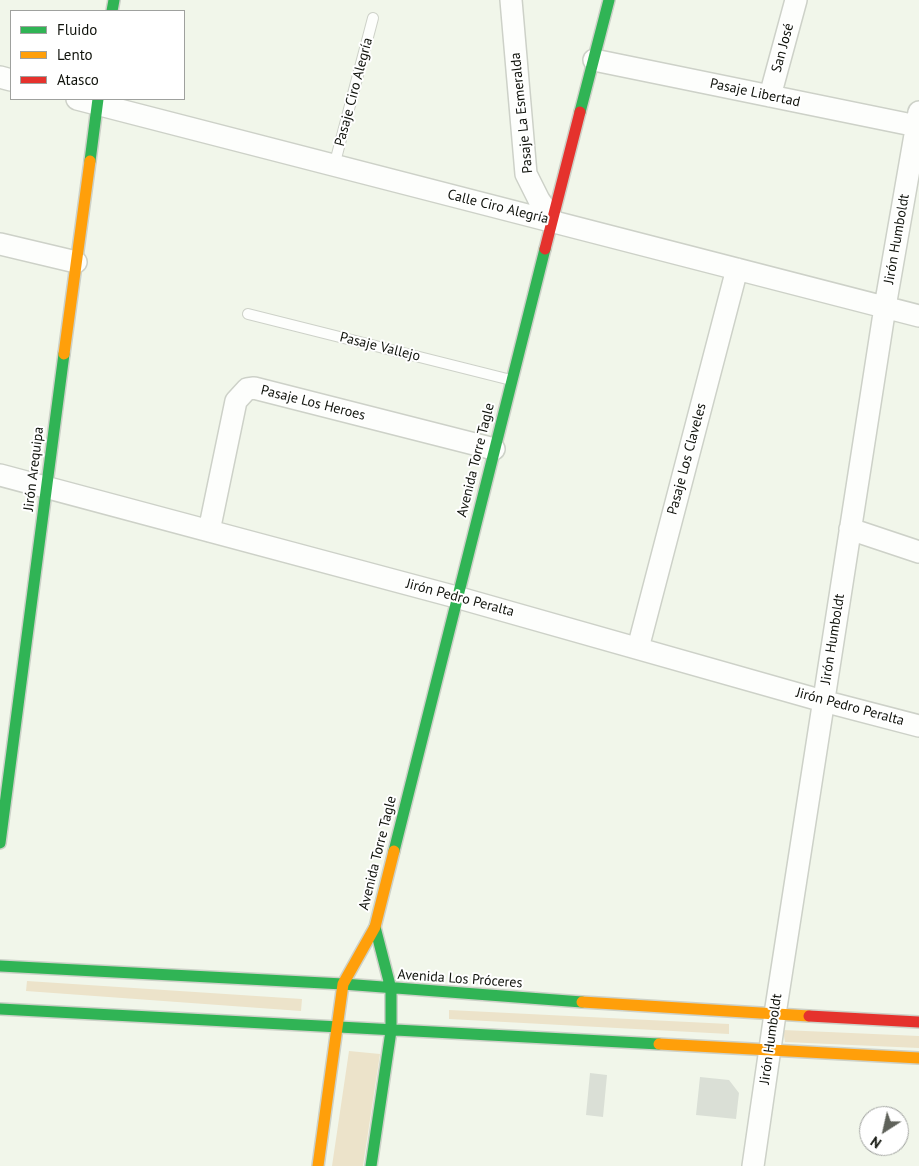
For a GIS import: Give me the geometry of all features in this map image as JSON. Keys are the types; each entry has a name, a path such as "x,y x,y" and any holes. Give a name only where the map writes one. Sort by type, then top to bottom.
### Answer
{"street":[{"name":"Pasaje La Esmeralda","path":"511,0 526,174 539,200 553,220"},
{"name":"Avenida Torre Tagle","path":"318,1166 343,984 375,928 456,597 610,0"},
{"name":"San José","path":"770,96 796,0"},
{"name":"Pasaje Libertad","path":"594,60 770,96 918,119"},
{"name":"Calle Ciro Alegría","path":"91,101 334,166 553,220 919,316"},
{"name":"Jirón Arequipa","path":"0,843 76,262 91,101"},
{"name":"Jirón Humboldt","path":"753,1166 769,1051 884,307 918,119"},
{"path":"0,244 76,262"},
{"name":"Pasaje Los Claveles","path":"638,648 737,269"},
{"name":"Pasaje Los Heroes","path":"209,531 236,401 247,389 254,388 494,449"},
{"name":"Jirón Pedro Peralta","path":"0,475 456,597 823,701 919,726"},
{"path":"850,529 919,552"},
{"name":"Avenida Torre Tagle","path":"370,1166 391,1031 391,989 375,928"},
{"name":"Avenida Los Próceres","path":"0,966 343,984 391,989 919,1022"},
{"path":"0,1009 919,1058"}],"lane":[{"name":"Pasaje Ciro Alegría","path":"334,166 373,18"},
{"name":"Pasaje Vallejo","path":"248,314 512,380"}],"shaded area":[{"path":"27,981 302,999 301,1011 26,991"},
{"path":"449,1010 729,1024 729,1034 449,1019"},
{"path":"783,1030 919,1036 919,1048 785,1042"},
{"path":"349,1051 380,1054 363,1166 332,1166"}],"building":[{"path":"590,1073 607,1075 603,1117 586,1115"},
{"path":"700,1077 729,1080 739,1093 736,1119 696,1115"}],"traffic: fast":[{"path":"112,10 114,0"},
{"path":"580,112 609,0"},
{"path":"90,161 98,100"},
{"path":"394,851 545,249"},
{"path":"0,843 64,354"},
{"path":"371,1166 391,1031 391,989 375,927"},
{"path":"0,966 343,984 582,1002"},
{"path":"0,1009 659,1044"}],"traffic: slow":[{"path":"64,354 90,161"},
{"path":"318,1166 343,984 375,927 394,851"},
{"path":"582,1002 809,1016"},
{"path":"659,1044 919,1058"}],"traffic: jam":[{"path":"545,249 580,112"},
{"path":"809,1016 919,1022"}]}
